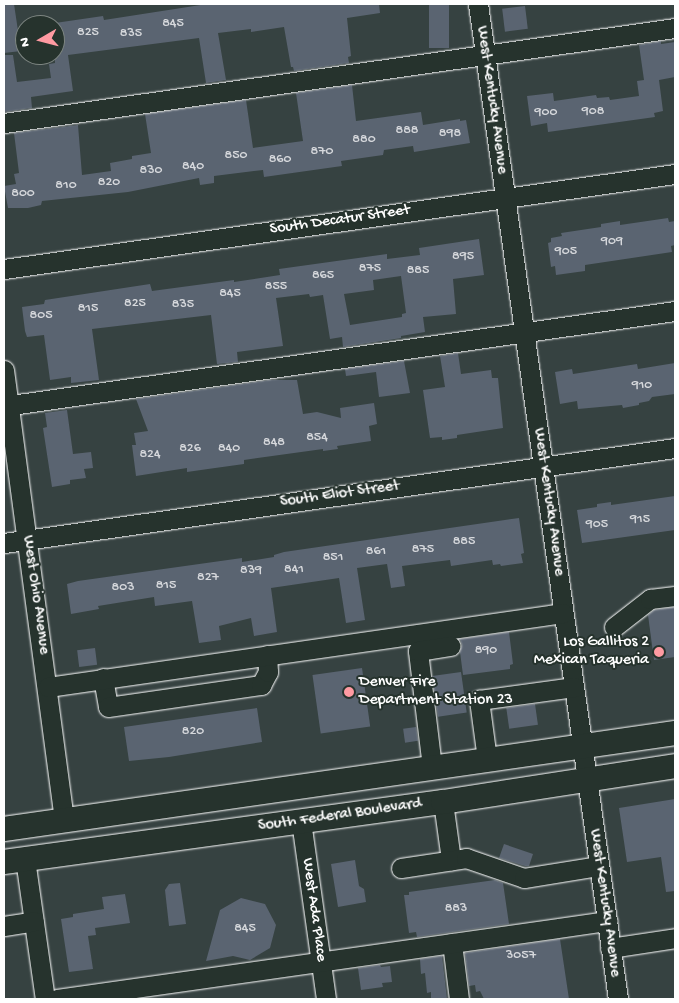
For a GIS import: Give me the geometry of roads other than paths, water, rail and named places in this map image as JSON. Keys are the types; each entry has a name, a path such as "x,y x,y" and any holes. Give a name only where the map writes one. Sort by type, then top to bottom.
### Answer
{"main road":[{"path":"4,829 675,733"},
{"name":"South Federal Boulevard","path":"14,860 443,802 675,766"}],"street":[{"name":"West Kentucky Avenue","path":"478,4 618,999"},
{"path":"4,123 675,28"},
{"name":"South Decatur Street","path":"4,269 675,174"},
{"path":"6,406 675,310"},
{"name":"West Ohio Avenue","path":"4,370 6,406 28,539 64,820"},
{"name":"South Eliot Street","path":"4,543 675,448"},
{"path":"614,627 650,599 675,596"},
{"path":"48,686 267,655 416,642 563,613"},
{"path":"416,642 451,646"},
{"path":"416,642 432,767"},
{"path":"104,678 108,707 118,706 261,685 268,672 267,655"},
{"path":"487,759 479,700 574,686"},
{"path":"443,802 451,860"},
{"name":"West Ada Place","path":"301,821 326,999"},
{"path":"401,868 466,858 524,878 599,866"},
{"path":"14,860 34,921 45,999"},
{"path":"4,926 34,921"},
{"path":"58,999 177,991 320,962 607,921"},
{"path":"610,948 675,938"},
{"path":"452,943 459,999"}],"place":[{"name":"Los Gallitos 2 Mexican Taqueria","path":"659,652"},
{"name":"Denver Fire Department Station 23","path":"349,692"}]}
